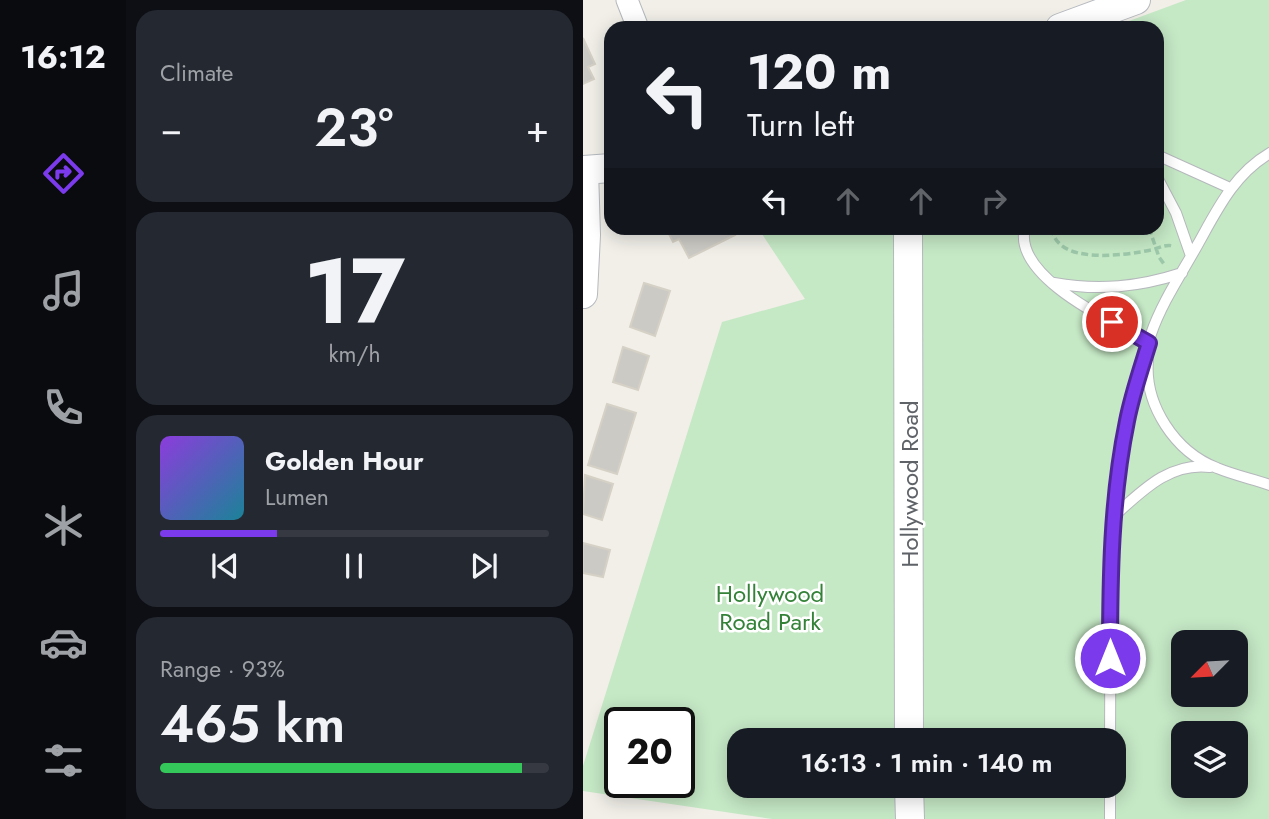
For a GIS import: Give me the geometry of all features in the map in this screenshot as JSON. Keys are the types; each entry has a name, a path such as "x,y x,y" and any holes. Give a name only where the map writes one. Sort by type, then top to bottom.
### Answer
{"street":[{"path":"627,0 635,21"},
{"path":"1079,21 1136,0"},
{"path":"583,295 593,169"},
{"name":"Hollywood Road","path":"908,235 909,728"},
{"path":"910,798 910,819"}],"lane":[{"path":"1110,728 1114,516 1127,419 1149,343 1191,256 1230,188 1247,169 1269,153"},
{"path":"1164,158 1230,188"},
{"path":"1164,190 1176,213 1191,256"},
{"path":"1023,235 1031,261 1051,282 1075,301 1149,343"},
{"path":"1051,282 1082,288 1111,288 1143,284 1182,273"},
{"path":"1149,343 1147,368 1150,391 1158,412 1184,447 1216,468"},
{"path":"1114,516 1159,478 1180,469 1199,466 1216,468 1269,485"},
{"path":"1110,798 1110,819"}],"path":[{"path":"1054,235 1061,245 1086,254 1122,254 1169,245 1177,252"},
{"path":"1152,235 1161,261 1165,264 1171,263"}],"green space":[{"path":"1186,0 1269,0 1269,819 922,819 922,798 1126,798 1126,728 922,728 920,235 1164,235 1164,21 1129,21"},
{"name":"Hollywood Road Park","path":"763,235 902,235 901,728 727,728 727,798 901,798 900,819 772,819 630,798 695,798 695,707 604,707 604,794 583,791 583,766 722,322 805,299"}],"building":[{"path":"583,38 595,64 588,67 594,79 583,84"},
{"path":"670,235 735,235 689,258 679,239 673,242"},
{"path":"644,283 670,291 655,336 630,327"},
{"path":"623,347 649,356 638,390 613,382"},
{"path":"607,404 636,413 617,474 588,465"},
{"path":"585,475 613,484 602,520 583,514"},
{"path":"583,543 610,550 603,577 583,573"}],"route":[{"path":"1110,658 1116,487 1127,419 1149,343 1112,322"}]}
